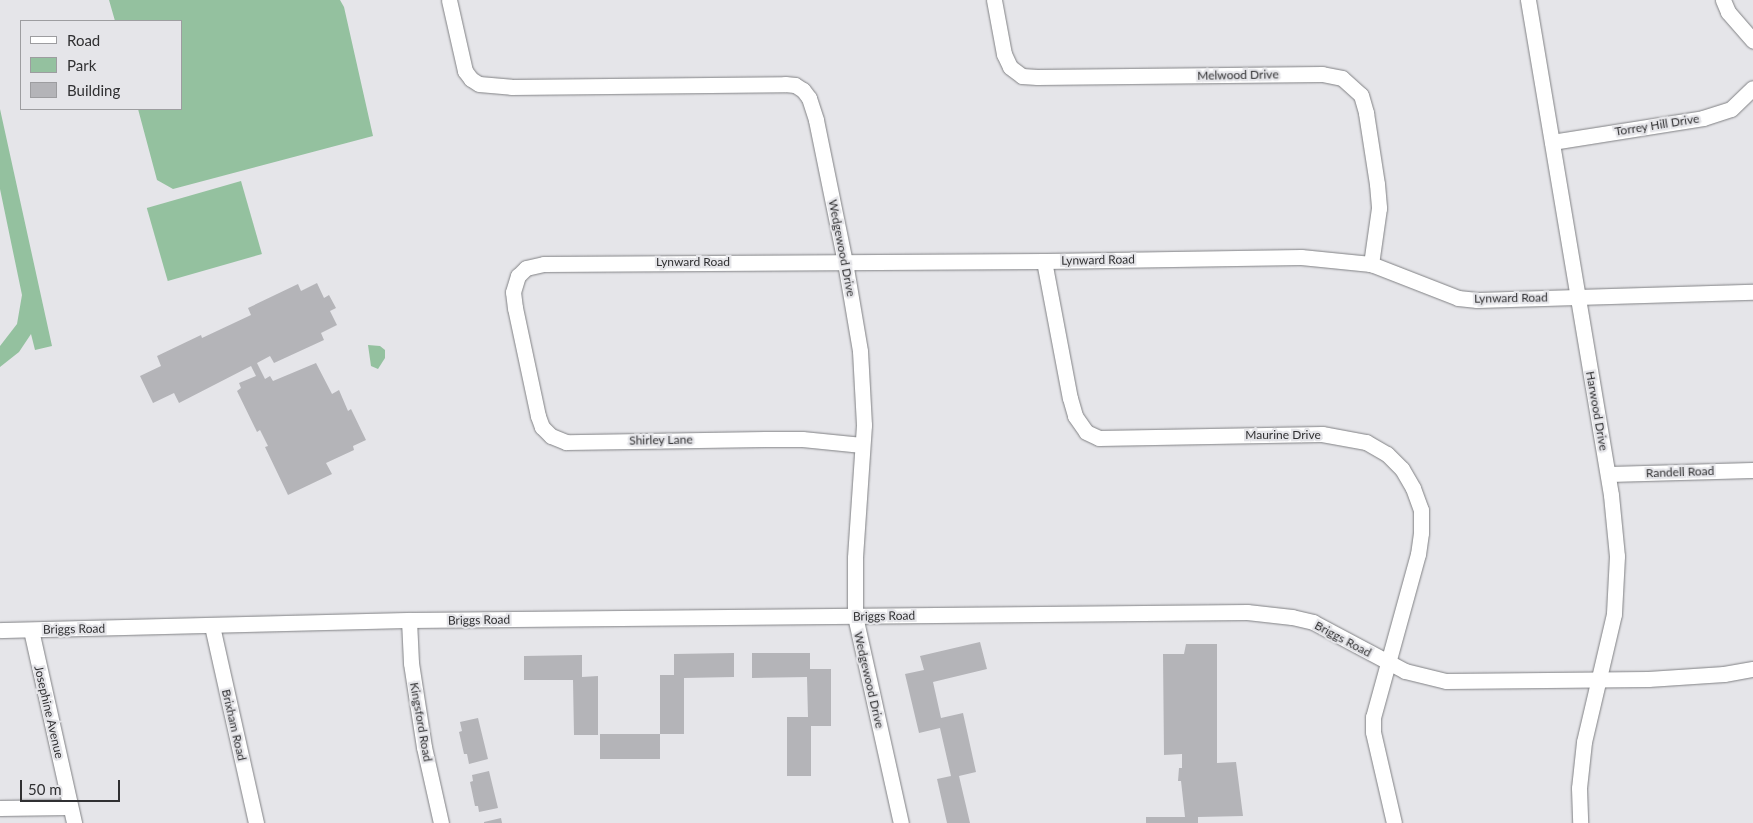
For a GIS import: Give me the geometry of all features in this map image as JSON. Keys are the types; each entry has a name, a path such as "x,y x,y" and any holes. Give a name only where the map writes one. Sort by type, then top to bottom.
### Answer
{"street":[{"name":"Wedgewood Drive","path":"449,0 466,71 471,79 479,84 512,87 785,84 794,85 803,90 809,98 816,120 845,262 860,351 864,425 855,558 855,616 901,823"},
{"name":"Melwood Drive","path":"994,0 1004,54 1010,67 1022,76 1322,74 1342,78 1361,95 1366,113 1379,208 1371,264"},
{"name":"Harwood Drive","path":"1528,0 1608,474 1617,556 1614,614 1584,742 1579,788 1580,823"},
{"path":"1723,0 1728,12 1753,41"},
{"name":"Torrey Hill Drive","path":"1552,142 1703,118 1731,109 1753,88"},
{"name":"Lynward Road","path":"524,352 513,292 518,276 526,268 535,265 1301,257 1371,264 1458,298 1477,300 1753,292"},
{"name":"Maurine Drive","path":"1044,261 1070,398 1075,416 1086,432 1099,438 1322,434 1366,442 1387,454 1402,469 1413,488 1420,510 1421,533 1418,554 1373,717 1373,732 1394,823"},
{"name":"Shirley Lane","path":"524,352 542,427 546,433 559,440 802,439 862,445"},
{"name":"Randell Road","path":"1608,474 1753,470"},
{"name":"Briggs Road","path":"0,630 410,620 1266,613 1313,622 1405,671 1446,681 1686,677 1753,669"},
{"name":"Kingsford Road","path":"410,620 411,663 424,747 441,823"},
{"name":"Brixham Road","path":"212,626 256,823"},
{"name":"Josephine Avenue","path":"31,630 74,823"},
{"path":"0,808 70,807"}],"green space":[{"path":"109,0 340,0 344,7 373,136 173,189 157,180 138,110 182,110 182,20 115,20"},
{"path":"0,109 52,346 35,350 31,334 19,352 0,367 0,346 17,324 22,295 0,189"},
{"path":"241,181 262,254 168,281 147,208"},
{"path":"368,345 380,346 385,350 385,358 378,369 371,366"}],"building":[{"path":"317,283 324,298 329,295 336,308 330,311 337,325 321,333 324,340 274,363 270,356 257,363 265,379 270,376 273,381 316,363 332,394 339,390 348,411 351,409 366,440 353,446 354,450 326,463 332,474 288,495 265,447 268,446 260,430 257,432 237,391 241,388 239,383 256,376 251,366 179,403 174,393 153,403 140,376 161,366 157,356 201,335 202,338 251,315 248,308 298,284 301,291"},
{"path":"980,642 987,669 933,682 941,718 963,713 976,772 959,776 970,823 947,823 937,779 951,776 940,728 919,733 905,674 924,670 920,656"},
{"path":"1186,644 1217,644 1217,763 1236,762 1243,816 1198,817 1198,823 1146,823 1146,817 1185,817 1181,781 1178,781 1179,768 1182,768 1182,754 1164,755 1163,654 1184,654"},
{"path":"734,653 734,677 684,678 684,734 660,734 660,675 674,675 674,654"},
{"path":"752,653 810,653 810,669 831,669 831,726 811,726 811,776 787,776 787,717 808,717 807,677 752,678"},
{"path":"582,655 582,677 598,676 598,735 574,735 573,680 524,680 524,656"},
{"path":"478,718 488,759 469,764 467,754 464,754 459,732 462,731 460,722"},
{"path":"600,734 660,734 660,759 600,759"},
{"path":"489,771 498,808 479,812 478,806 475,806 470,782 473,781 472,775"},
{"path":"501,818 502,823 484,823 484,822"}]}
